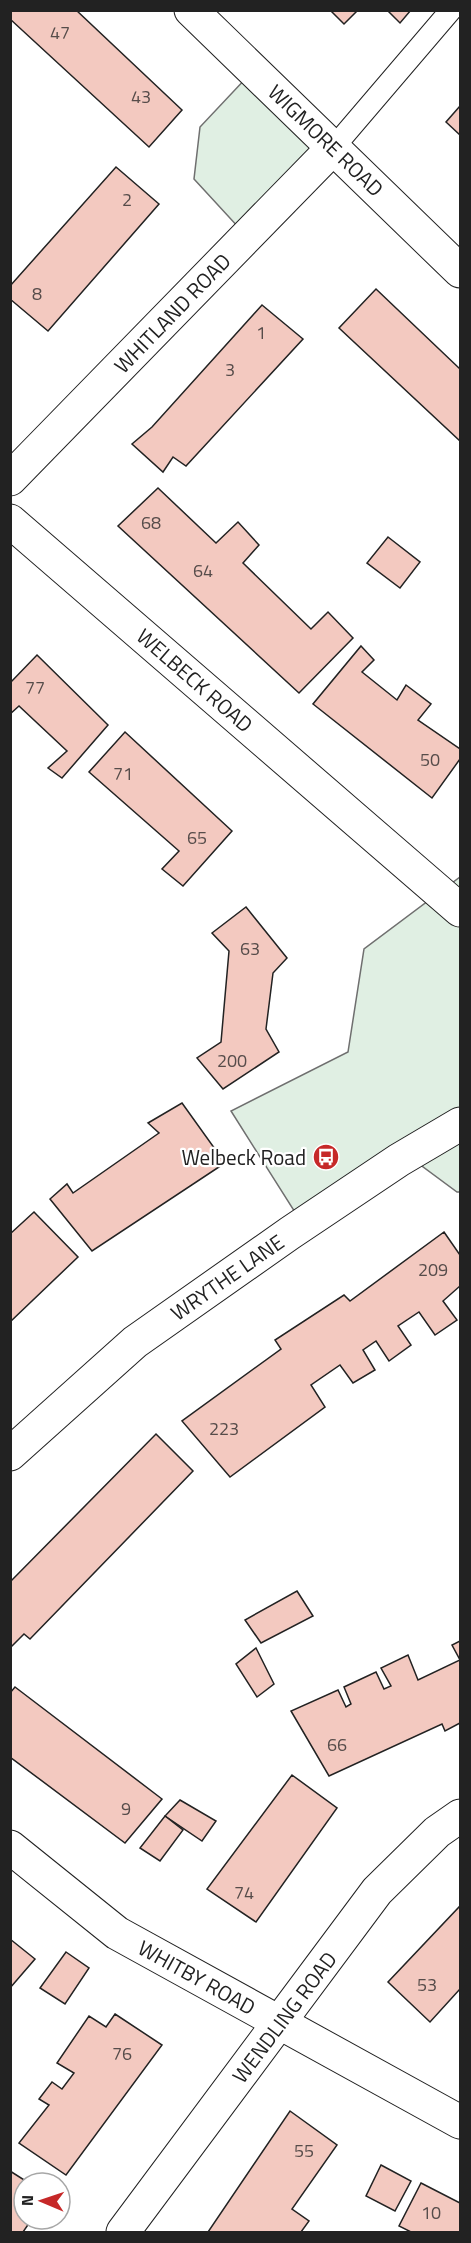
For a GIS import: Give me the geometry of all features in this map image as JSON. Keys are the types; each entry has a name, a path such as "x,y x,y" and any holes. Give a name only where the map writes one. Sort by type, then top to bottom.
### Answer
{"street":[{"name":"WIGMORE ROAD","path":"191,10 460,271"},
{"name":"WHITLAND ROAD","path":"10,479 334,147"},
{"name":"WELBECK ROAD","path":"10,521 460,910"},
{"name":"WRYTHE LANE","path":"10,1454 135,1342 290,1233 399,1160 460,1124"},
{"name":"WENDLING ROAD","path":"123,2232 377,1891 430,1838 460,1816"},
{"name":"WHITBY ROAD","path":"10,1847 117,1932 460,2122"}],"lane":[{"path":"334,147 451,10"}],"green space":[{"path":"248,76 323,147 240,229 194,179 200,127"},
{"path":"460,877 460,1192 396,1147 298,1217 231,1111 348,1052 364,949"}],"building":[{"path":"10,10 76,10 182,110 149,147 10,19"},
{"path":"330,10 358,10 344,24"},
{"path":"387,10 411,10 400,23"},
{"path":"460,106 460,135 446,122"},
{"path":"116,167 159,204 48,331 10,299 10,286"},
{"path":"376,289 460,369 460,441 339,328"},
{"path":"262,305 303,339 186,466 173,457 163,472 132,444 152,427"},
{"path":"158,488 216,543 238,522 259,545 243,563 311,629 328,612 353,638 299,693 118,526"},
{"path":"388,537 420,562 400,588 367,563"},
{"path":"361,646 374,660 362,672 397,700 406,685 431,704 418,720 460,749 460,759 432,798 313,704"},
{"path":"37,655 108,725 62,778 48,768 67,751 19,706 10,714 10,683"},
{"path":"125,732 232,831 183,886 162,869 179,851 89,772"},
{"path":"246,907 287,958 273,973 266,1029 279,1052 223,1089 197,1058 221,1042 229,951 212,933"},
{"path":"182,1103 225,1163 92,1251 50,1199 67,1184 73,1193 159,1133 148,1123"},
{"path":"34,1212 78,1257 10,1322 10,1234"},
{"path":"444,1232 460,1255 460,1286 443,1301 457,1320 435,1335 419,1312 398,1326 411,1345 389,1361 376,1341 363,1350 375,1370 353,1383 340,1365 311,1385 325,1407 230,1477 182,1421 281,1349 275,1340 344,1295 350,1301"},
{"path":"156,1434 193,1471 30,1639 24,1634 10,1648 10,1582"},
{"path":"297,1591 313,1616 261,1643 245,1620"},
{"path":"460,1641 460,1660 452,1645"},
{"path":"256,1648 274,1684 257,1697 236,1664"},
{"path":"408,1655 418,1680 460,1660 460,1723 445,1731 442,1724 329,1776 291,1711 338,1690 346,1707 351,1704 344,1687 376,1672 384,1689 391,1686 381,1668"},
{"path":"15,1687 162,1799 125,1843 10,1757 10,1693"},
{"path":"292,1775 337,1808 256,1922 207,1889"},
{"path":"180,1800 216,1821 202,1841 165,1816"},
{"path":"165,1816 183,1830 160,1861 140,1848"},
{"path":"460,1906 460,1989 430,2022 388,1982"},
{"path":"10,1939 35,1959 10,1988"},
{"path":"66,1952 89,1968 65,2004 40,1988"},
{"path":"115,2014 162,2045 69,2171 60,2171 19,2143 49,2105 39,2099 52,2082 62,2089 74,2073 57,2063 89,2016 106,2027"},
{"path":"290,2111 337,2145 292,2209 309,2221 301,2232 208,2232"},
{"path":"381,2165 411,2181 395,2211 366,2196"},
{"path":"10,2171 12,2172 12,2231 24,2231 10,2232"},
{"path":"421,2183 460,2203 460,2232 411,2232 399,2226"}],"place":[{"name":"Welbeck Road","path":"326,1157"}]}
